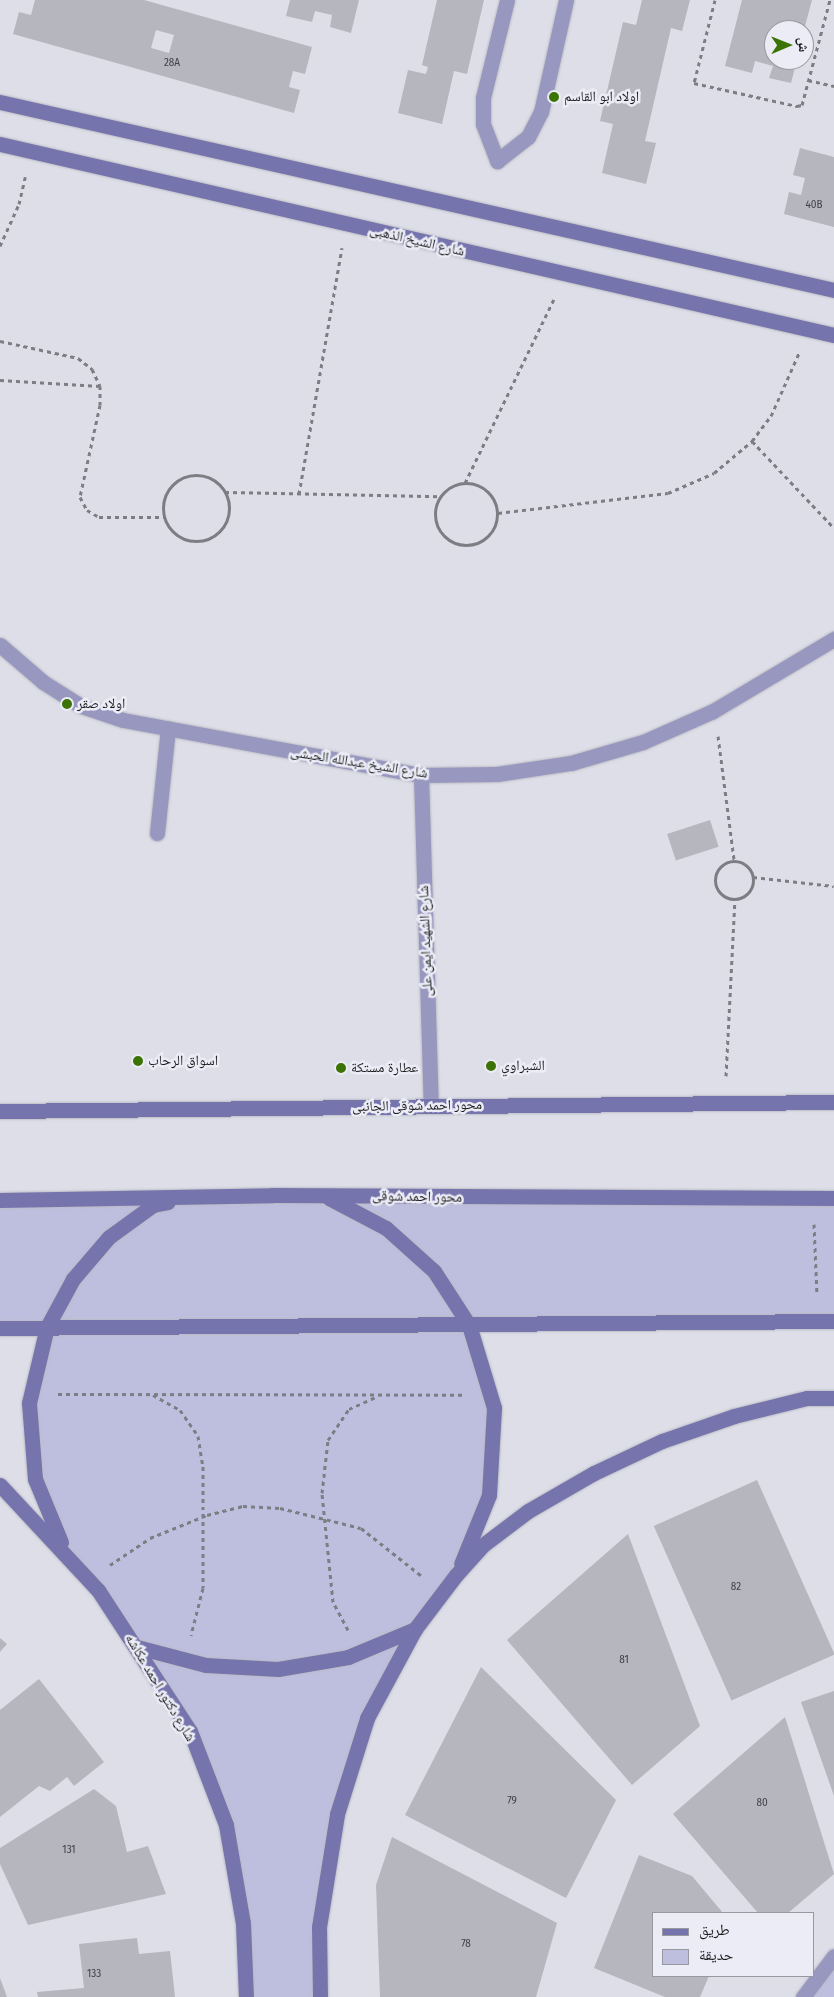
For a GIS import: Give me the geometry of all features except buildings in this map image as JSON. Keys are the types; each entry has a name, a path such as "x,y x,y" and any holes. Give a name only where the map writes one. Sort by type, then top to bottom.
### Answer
{"street":[{"path":"507,0 483,98 483,124 497,161 528,137 541,112 566,0"},
{"path":"0,102 834,290"},
{"name":"شارع الشيخ الذهبى","path":"0,144 346,225 834,335"},
{"name":"شارع الشيخ عبدالله الحبشى","path":"0,645 43,682 81,706 168,729 421,776 497,774 571,763 643,742 712,711 834,639"},
{"path":"157,833 168,729"},
{"name":"شارع الشهيد ايمن على","path":"421,776 431,1106"},
{"name":"محور احمد شوقى الجانبى","path":"0,1111 834,1102"},
{"path":"273,1195 329,1198 386,1228 434,1271 469,1325 494,1408 489,1495 456,1575"},
{"name":"محور احمد شوقى","path":"0,1200 273,1195 834,1198"},
{"path":"64,1551 35,1479 31,1394 47,1327 73,1279 109,1237 153,1205 191,1197"},
{"path":"0,1328 834,1321"},
{"path":"320,1997 319,1927 337,1814 367,1718 415,1629 456,1575 483,1545 528,1511 594,1473 662,1441 734,1416 807,1398 834,1398"},
{"name":"شارع دكتور احمد عكاشه","path":"0,1485 38,1523 98,1590 137,1647 190,1731 226,1825 243,1923 246,1997"},
{"path":"137,1647 187,1660 278,1669 361,1651 415,1629"},
{"path":"804,1997 834,1956"}],"path":[{"path":"715,0 694,83 797,106 802,105 830,0"},
{"path":"808,80 834,86"},
{"path":"0,246 19,204 30,152"},
{"path":"299,494 346,225"},
{"path":"225,492 227,517 211,537 186,540 175,534 165,517 164,498 180,478 205,476 225,492 299,494 440,496 465,483 566,274"},
{"path":"498,513 668,493 714,473 752,441 771,416 809,329"},
{"path":"0,341 78,358 92,369 100,386 80,497 86,510 99,517 165,517"},
{"path":"0,380 100,386"},
{"path":"752,441 834,528"},
{"path":"440,496 436,513 439,530 458,545 481,542 496,525 498,513 488,491 465,483"},
{"path":"712,711 724,762 734,860"},
{"path":"735,900 719,893 715,885 718,868 734,860 743,862 753,877 834,886"},
{"path":"735,900 748,892 753,877"},
{"path":"725,1103 735,900"},
{"path":"814,1198 818,1321"},
{"path":"31,1394 490,1395"},
{"path":"152,1395 180,1410 198,1436 203,1466 200,1518 203,1588 187,1660"},
{"path":"361,1651 332,1602 324,1519 328,1440 349,1408 380,1395"},
{"path":"98,1590 112,1562 150,1538 200,1518 243,1506 280,1508 361,1528 402,1557 441,1595"}],"green space":[{"path":"834,1198 834,1321 470,1325 494,1408 489,1495 456,1575 367,1718 337,1814 320,1997 246,1997 226,1825 190,1731 65,1551 35,1479 29,1403 47,1327 0,1328 0,1200"},
{"path":"834,1956 834,1997 803,1997"}],"place":[{"name":"اولاد ابو القاسم","path":"554,97"},
{"name":"اولاد صقر","path":"67,704"},
{"name":"اسواق الرحاب","path":"138,1061"},
{"name":"الشبراوي","path":"491,1066"},
{"name":"عطارة مستكة","path":"341,1068"}]}
